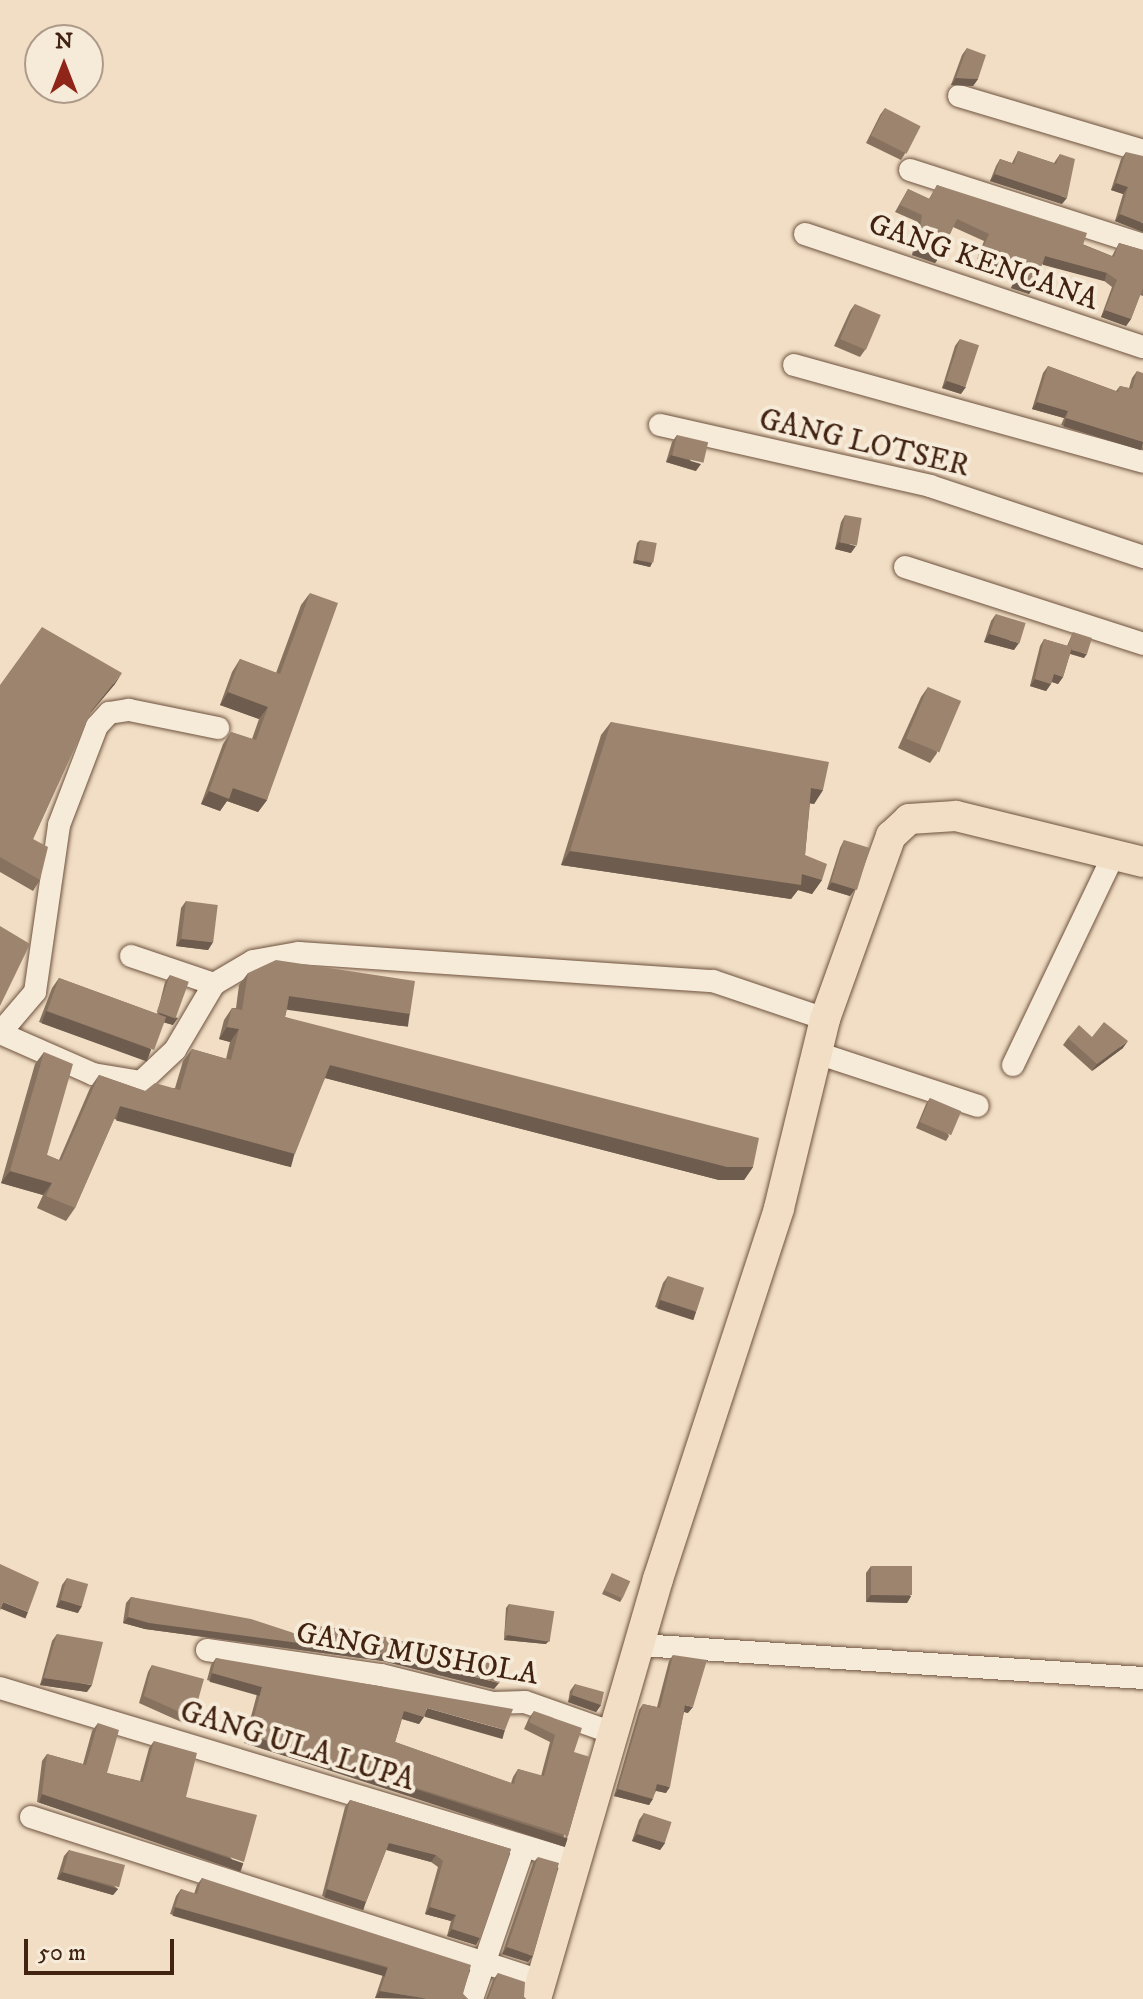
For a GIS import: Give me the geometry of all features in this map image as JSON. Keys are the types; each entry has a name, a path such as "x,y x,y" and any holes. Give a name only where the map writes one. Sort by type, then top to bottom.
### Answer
{"main road":[{"path":"538,1990 640,1645 769,1243 825,1019 877,867 901,823 956,816 1115,852 1143,862"}],"street":[{"path":"959,96 1143,151"},
{"path":"910,170 1143,245"},
{"name":"GANG KENCANA","path":"805,234 1143,347"},
{"path":"794,365 1143,462"},
{"name":"GANG LOTSER","path":"660,425 930,486 1143,557"},
{"path":"905,567 1143,644"},
{"path":"218,728 129,710 109,713 97,726 59,825 35,992 0,1033 93,1074 141,1082 175,1050 214,984 253,961 299,953 713,981 825,1019"},
{"path":"1013,1065 1115,852"},
{"path":"131,956 214,984"},
{"path":"817,1053 978,1106"},
{"path":"640,1645 1143,1678"},
{"name":"GANG MUSHOLA","path":"207,1650 381,1675 493,1703 525,1702 613,1733"},
{"name":"GANG ULA LUPA","path":"0,1688 577,1862"},
{"path":"31,1817 484,1967 538,1990"},
{"path":"472,1999 524,1847"}],"building":[{"path":"967,48 986,55 978,79 956,78"},
{"path":"885,108 921,126 907,154 871,136"},
{"path":"1018,151 1056,164 1060,154 1075,159 1067,198 995,174 1000,159 1014,164"},
{"path":"1126,152 1143,156 1143,223 1120,214 1128,187 1116,183"},
{"path":"937,185 1087,233 1083,245 1114,257 1119,243 1143,250 1143,288 1131,319 1105,310 1117,280 1107,273 1045,256 1034,287 1016,281 1020,270 981,252 989,234 957,219 940,256 917,248 922,215 900,205 908,189 930,199"},
{"path":"855,304 881,315 866,350 840,339"},
{"path":"960,339 979,345 965,387 946,381"},
{"path":"1048,366 1118,392 1120,386 1132,389 1137,371 1143,373 1143,442 1066,418 1068,411 1037,402"},
{"path":"677,435 708,442 703,463 672,455"},
{"path":"845,515 862,518 857,546 840,543"},
{"path":"640,540 657,543 653,563 637,560"},
{"path":"310,593 338,603 267,800 233,788 229,799 209,791 231,732 256,740 268,707 228,692 240,659 280,674"},
{"path":"996,614 1026,623 1020,643 990,634"},
{"path":"42,627 122,673 92,710 33,839 48,847 40,880 0,857 0,685"},
{"path":"1073,632 1092,638 1087,654 1068,646"},
{"path":"1044,639 1072,647 1063,677 1054,674 1051,684 1035,679"},
{"path":"928,687 961,701 939,753 906,739"},
{"path":"611,722 829,762 823,790 811,788 805,855 827,864 822,880 802,874 801,885 570,851"},
{"path":"844,840 870,848 857,890 831,882"},
{"path":"186,901 218,905 213,943 181,939"},
{"path":"0,926 30,944 0,1006"},
{"path":"276,960 415,981 410,1014 289,996 285,1017 759,1138 753,1167 727,1167 330,1065 295,1154 120,1106 75,1208 46,1196 52,1183 10,1171 44,1052 73,1064 47,1155 61,1161 99,1075 145,1091 155,1083 180,1090 192,1049 231,1060 239,1029 227,1027 232,1008 242,1010 248,973"},
{"path":"170,975 189,982 175,1018 157,1012"},
{"path":"59,978 166,1017 154,1050 47,1011"},
{"path":"1104,1022 1128,1041 1097,1064 1068,1038 1079,1025 1092,1037"},
{"path":"930,1098 961,1111 951,1135 920,1122"},
{"path":"668,1276 704,1288 696,1312 660,1300"},
{"path":"0,1564 39,1582 28,1612 3,1602 0,1611"},
{"path":"871,1566 912,1566 912,1595 871,1595"},
{"path":"612,1573 630,1581 623,1598 604,1590"},
{"path":"67,1578 88,1584 82,1606 61,1600"},
{"path":"131,1597 251,1619 315,1640 317,1626 357,1630 509,1668 499,1683 388,1655 149,1623 128,1617"},
{"path":"509,1604 554,1611 550,1642 504,1635"},
{"path":"57,1634 103,1642 92,1685 44,1678"},
{"path":"673,1655 707,1660 693,1707 685,1705 670,1787 657,1784 653,1799 618,1789 643,1704 660,1708"},
{"path":"216,1658 513,1709 505,1730 427,1708 424,1717 404,1711 395,1742 514,1784 518,1769 544,1776 555,1735 529,1722 534,1711 582,1728 574,1752 590,1757 568,1836 249,1735 262,1687 212,1673"},
{"path":"152,1665 204,1679 193,1718 144,1696"},
{"path":"575,1684 604,1692 601,1705 572,1695"},
{"path":"98,1723 119,1730 107,1773 143,1782 154,1741 197,1753 186,1797 257,1815 244,1862 42,1794 47,1754 86,1765"},
{"path":"350,1800 511,1849 480,1938 452,1929 456,1915 430,1907 443,1861 436,1855 389,1843 366,1902 327,1889"},
{"path":"644,1813 672,1822 665,1843 637,1834"},
{"path":"69,1850 125,1865 119,1887 63,1872"},
{"path":"538,1857 559,1863 533,1956 507,1947"},
{"path":"202,1878 471,1965 463,1994 468,1999 429,1999 380,1991 388,1967 175,1907 181,1889 197,1894"},
{"path":"498,1973 525,1982 526,1999 488,1999"}]}
